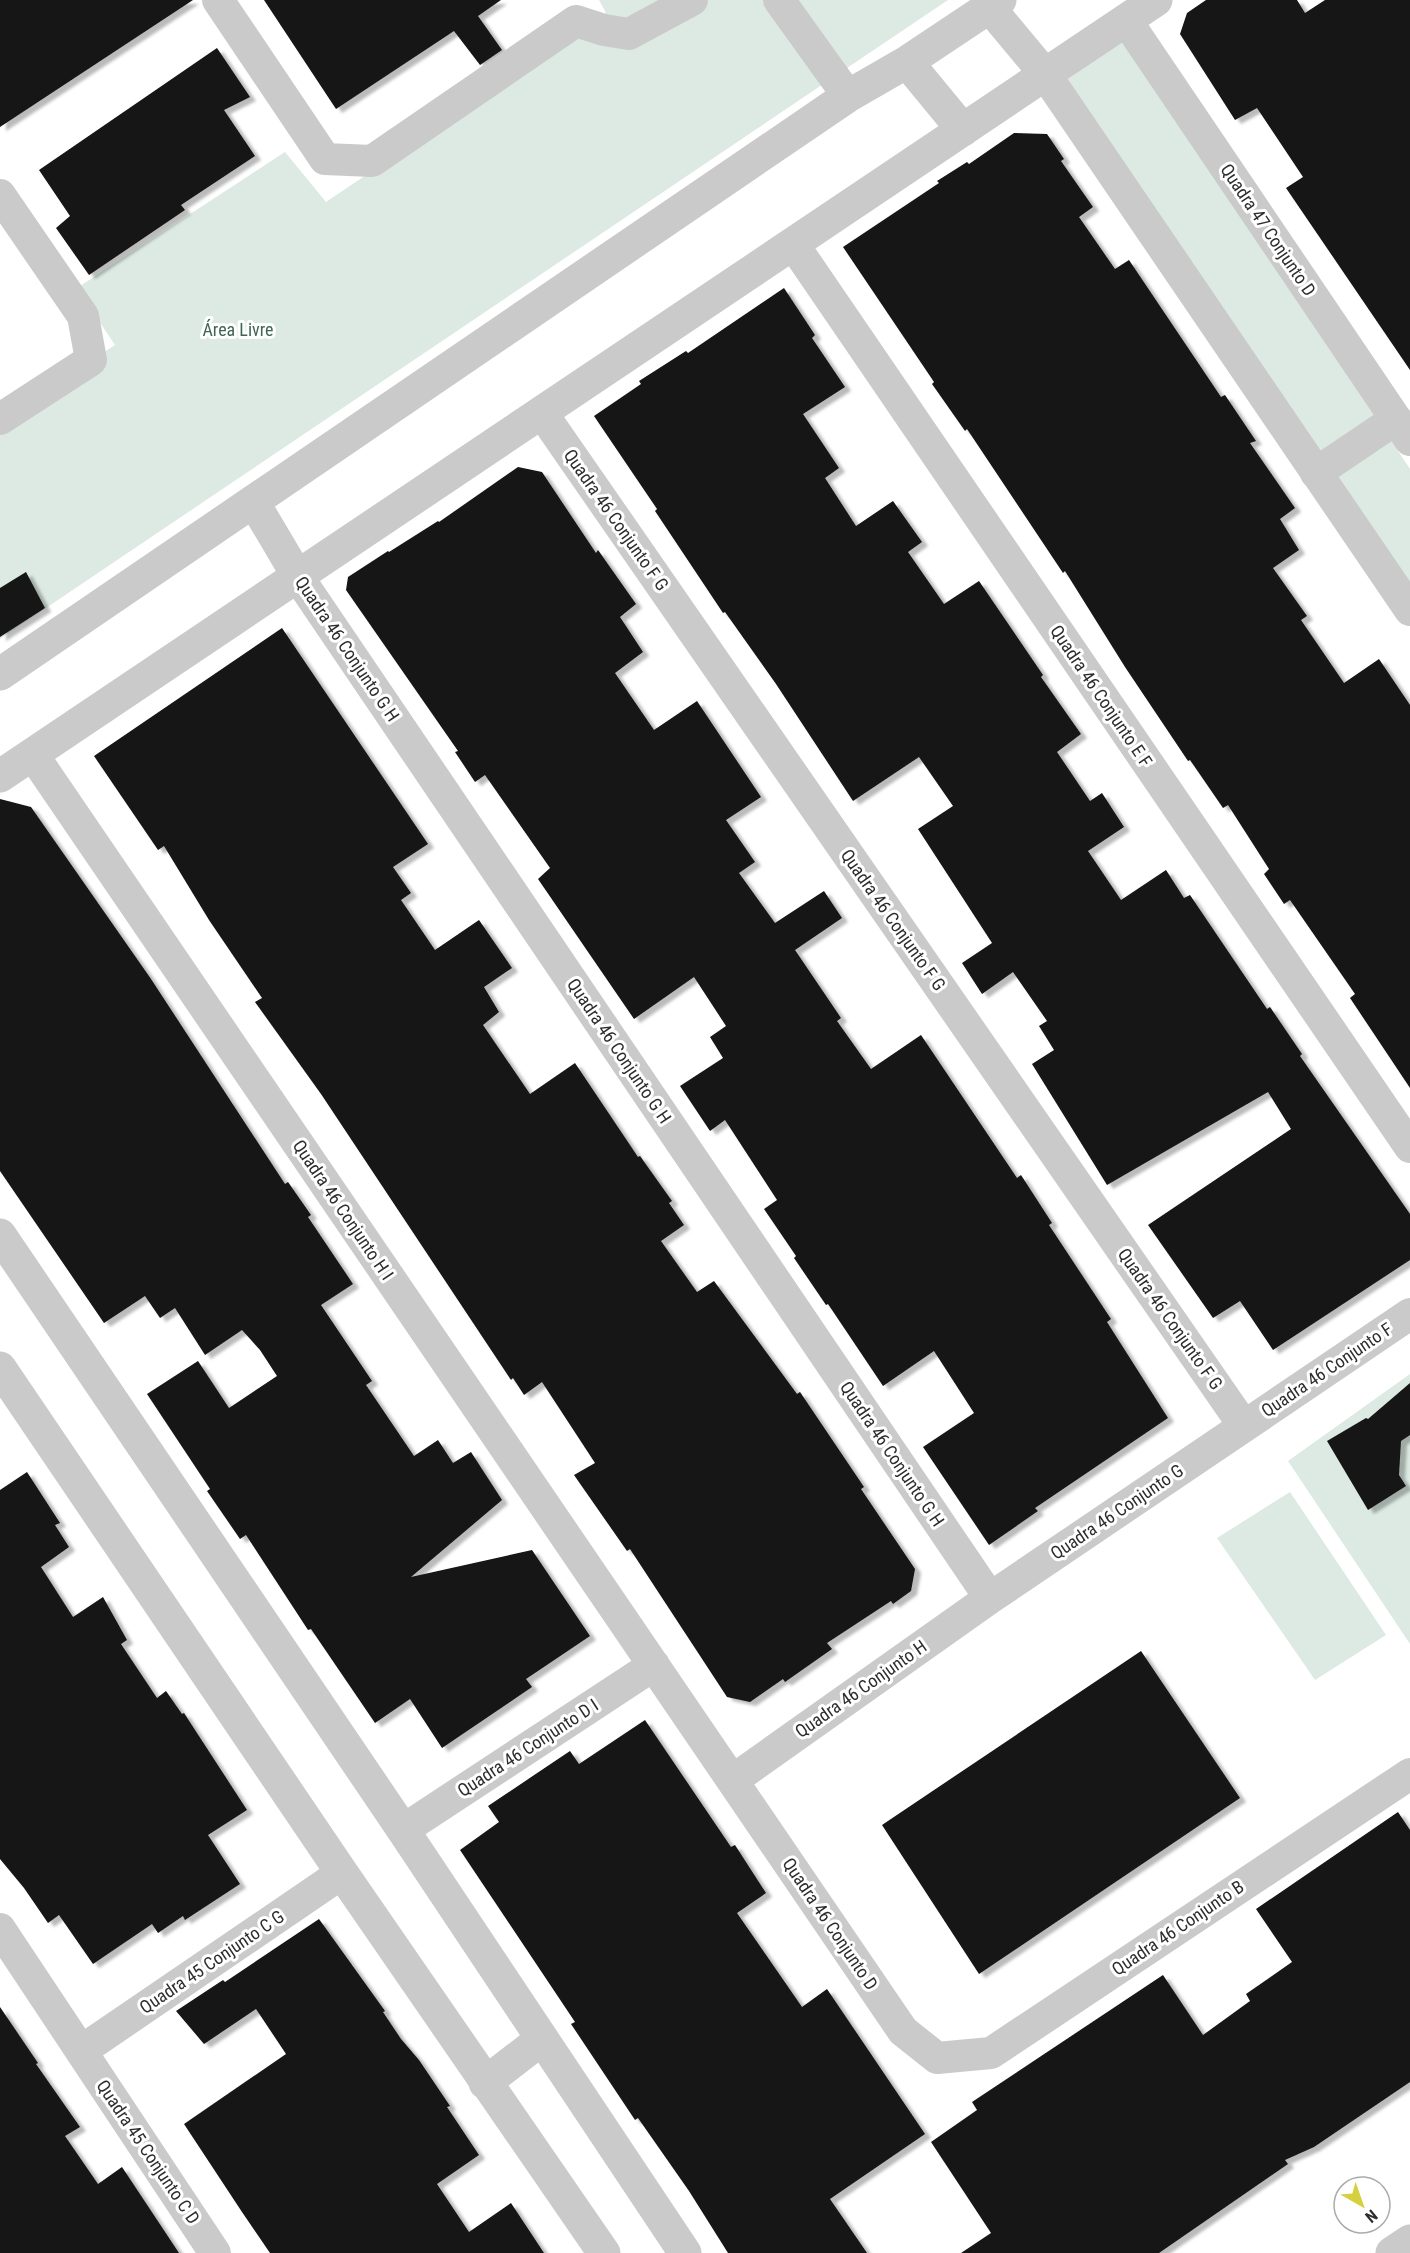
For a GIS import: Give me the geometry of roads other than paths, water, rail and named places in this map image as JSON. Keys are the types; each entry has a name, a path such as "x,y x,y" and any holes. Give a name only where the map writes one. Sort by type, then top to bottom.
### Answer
{"street":[{"path":"218,0 325,159 372,161 574,10 604,30 629,34 692,0"},
{"path":"778,0 848,96"},
{"path":"0,776 1156,0"},
{"path":"0,674 848,96 907,62 995,4 1410,610"},
{"name":"Quadra 47 Conjunto D","path":"1126,20 1403,430"},
{"path":"907,62 963,130"},
{"path":"0,195 82,315 91,360 0,418"},
{"name":"Quadra 46 Conjunto E F","path":"793,244 1410,1147"},
{"name":"Quadra 46 Conjunto F G","path":"542,413 1244,1426"},
{"path":"1316,473 1403,430"},
{"name":"Quadra 46 Conjunto G H","path":"253,501 298,577 990,1598"},
{"name":"Quadra 46 Conjunto H I","path":"33,755 732,1780"},
{"path":"0,1235 403,1830 685,2253"},
{"name":"Quadra 46 Conjunto F","path":"1244,1426 1410,1314"},
{"path":"0,1368 342,1874 604,2253"},
{"name":"Quadra 46 Conjunto G","path":"990,1598 1244,1426"},
{"name":"Quadra 46 Conjunto H","path":"732,1780 990,1598"},
{"name":"Quadra 46 Conjunto D I","path":"403,1830 654,1665"},
{"name":"Quadra 46 Conjunto B","path":"937,2058 991,2053 1410,1774"},
{"name":"Quadra 46 Conjunto D","path":"732,1780 903,2031 937,2058"},
{"name":"Quadra 45 Conjunto C G","path":"81,2051 342,1874"},
{"name":"Quadra 45 Conjunto C D","path":"0,1929 215,2253"},
{"path":"485,2083 542,2039"},
{"path":"1392,2253 1410,2241"}],"park label":[{"name":"Área Livre","path":"238,330"}]}
